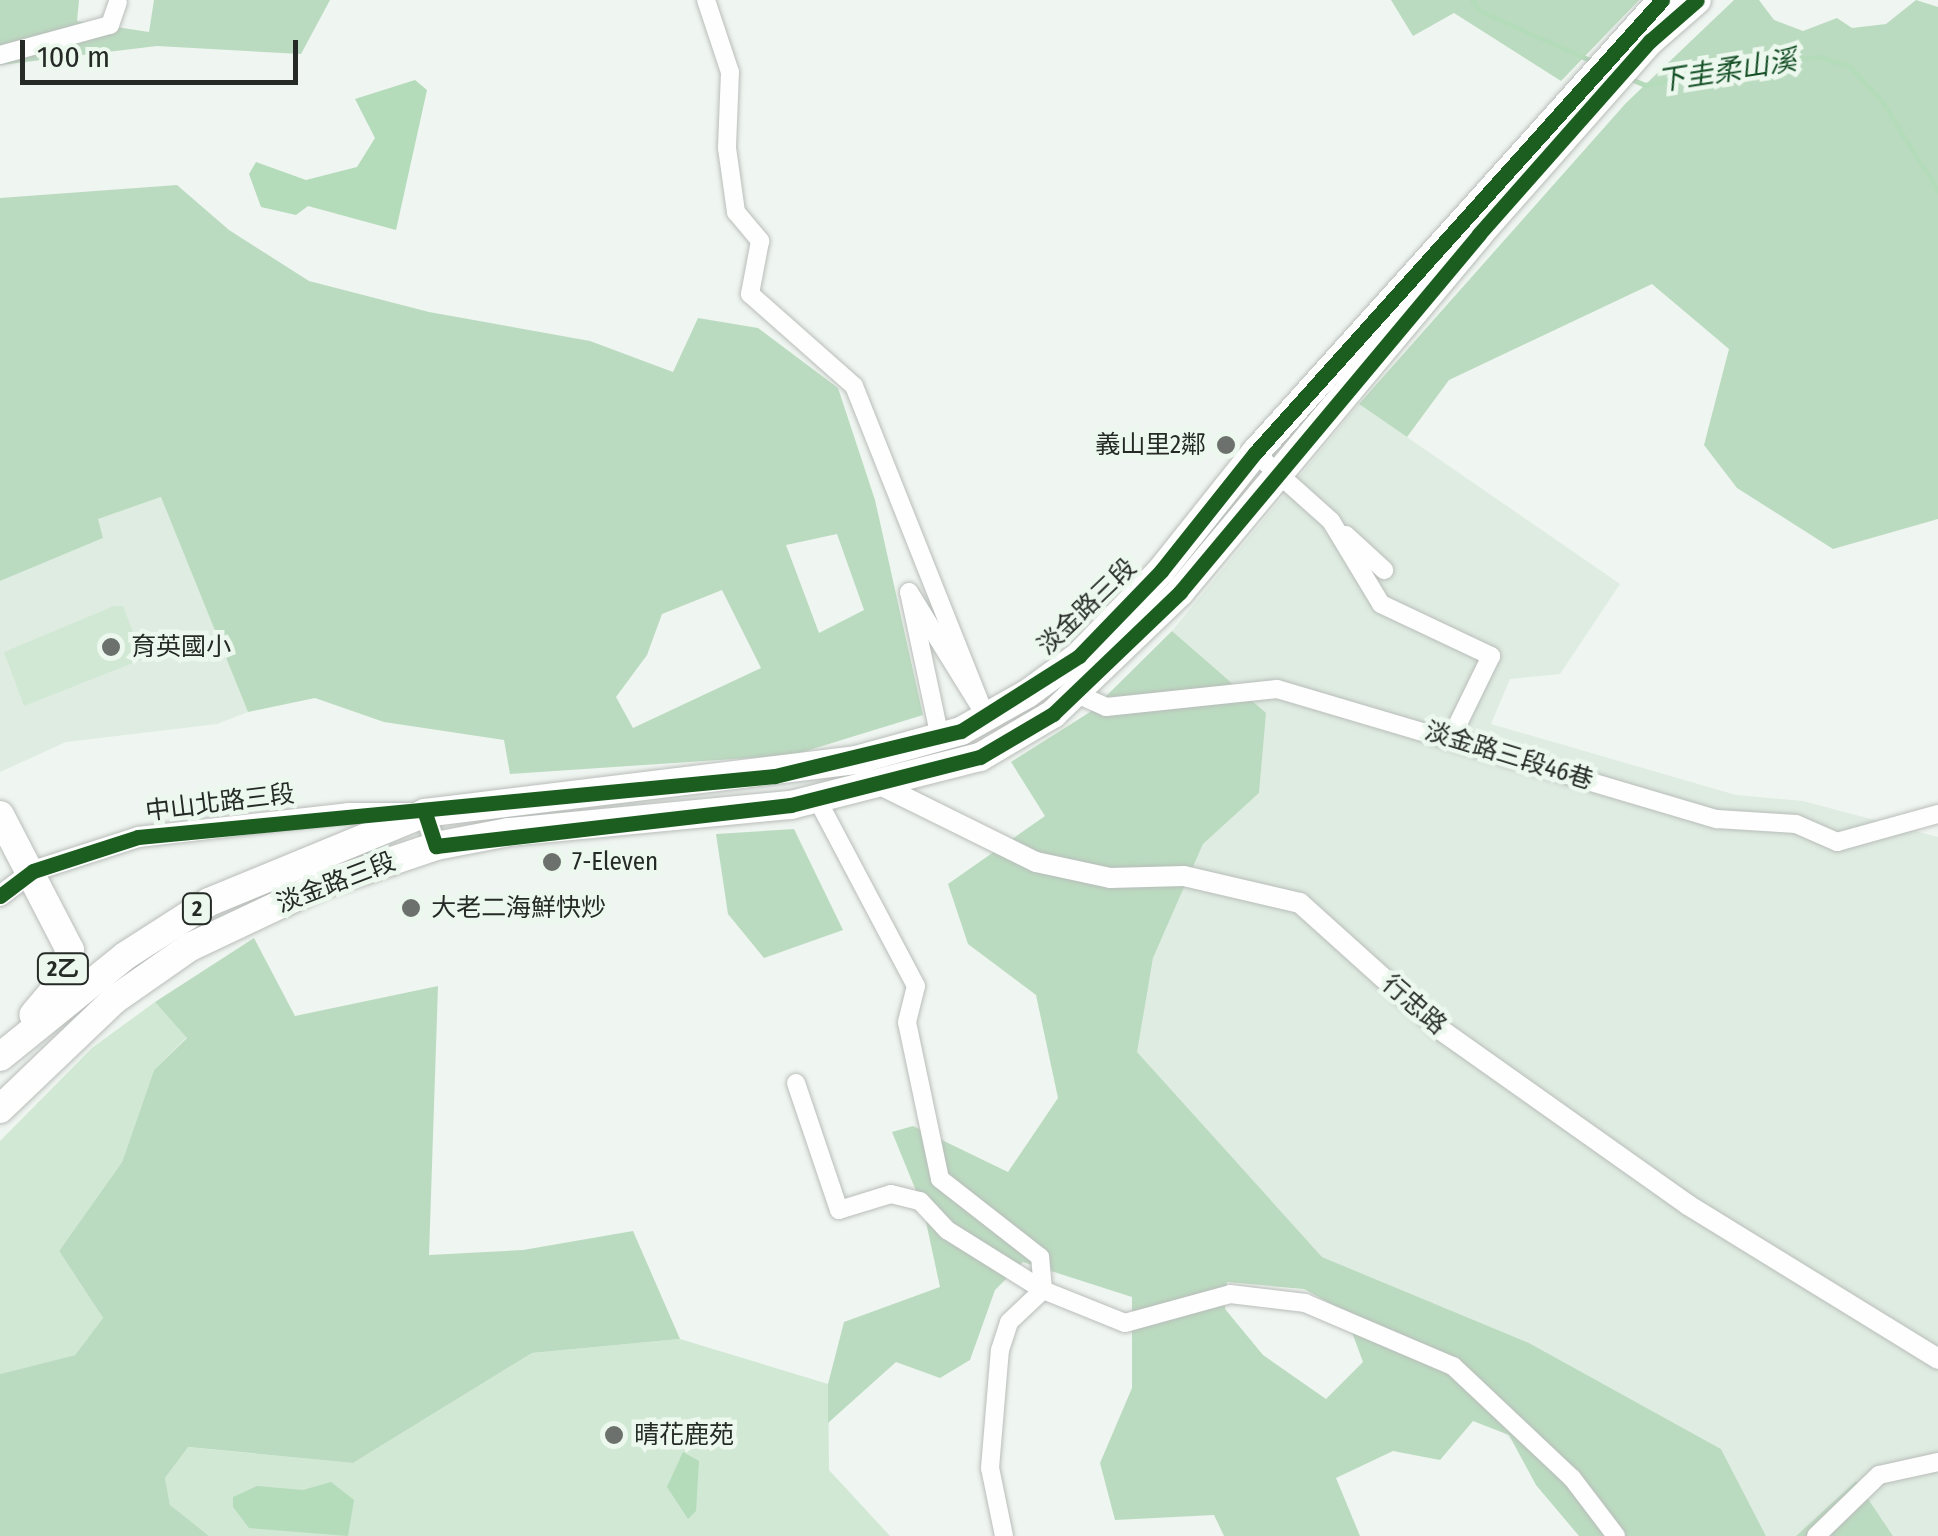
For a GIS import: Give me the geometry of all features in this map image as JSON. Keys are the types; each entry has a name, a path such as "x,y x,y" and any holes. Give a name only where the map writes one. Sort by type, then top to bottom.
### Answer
{"main road":[{"name":"2","path":"1591,88 1642,34 1662,0"},
{"name":"2","path":"1642,34 1698,0"},
{"name":"淡金路三段","path":"0,1056 125,956 209,902 425,814 856,760 940,738 1028,694 1078,656 1161,571 1254,452 1591,88"},
{"name":"淡金路三段","path":"0,1109 114,1000 190,947 321,885 436,846 816,798 980,758 1077,694 1180,592 1591,88"},
{"name":"2乙","path":"0,815 33,871 70,950 56,988 0,1056"}],"street":[{"path":"706,0 730,72 727,148 736,212 760,241 750,294 854,386 984,714 908,592 940,738"},
{"path":"0,55 110,25 118,2"},
{"path":"1254,452 1384,570"},
{"path":"1331,521 1382,604 1491,656 1451,738"},
{"name":"淡金路三段46巷","path":"1077,694 1106,707 1276,690 1718,819 1796,824 1837,842 1938,814"},
{"path":"856,760 871,785"},
{"name":"行忠路","path":"871,785 1036,862 1110,878 1184,876 1300,903 1441,1030 1688,1205 1938,1359"},
{"path":"816,798 916,986 906,1022 940,1179 1040,1256 1043,1290"},
{"name":"中山北路三段","path":"0,896 33,871 138,837 348,813 425,814"},
{"path":"425,814 436,846"},
{"path":"796,1083 839,1210 892,1194 920,1200 948,1230 1043,1290 1125,1323 1230,1294 1304,1303 1454,1366 1572,1478 1616,1536"},
{"path":"1004,1536 990,1468 1000,1350 1009,1322 1043,1290"},
{"path":"1816,1536 1878,1475 1938,1462"}],"shaded area":[{"path":"0,0 79,0 77,21 149,32 154,0 330,0 301,54 157,46 0,65"},
{"path":"1391,0 1639,0 1561,81 1454,13 1413,36"},
{"path":"1734,0 1759,0 1774,20 1803,31 1837,18 1852,28 1886,24 1916,0 1938,7 1938,519 1833,549 1737,488 1704,445 1729,349 1652,284 1449,380 1407,437 1359,404 1626,103"},
{"path":"415,80 427,90 396,230 308,206 296,215 261,207 249,174 256,162 306,180 357,167 375,138 355,99"},
{"path":"177,185 229,230 309,281 429,312 590,341 673,372 698,318 758,328 838,388 875,500 923,715 793,755 510,774 504,740 384,722 315,698 248,712 161,497 98,519 103,538 0,581 0,198","holes":["837,534 864,610 819,633 786,545","722,590 761,668 633,728 616,697 647,655 662,614"]},
{"path":"1359,404 1620,584 1560,674 1510,679 1491,724 1736,795 1803,801 1938,837 1938,1536 1893,1536 1856,1481 1796,1536 1766,1536 1721,1449 1529,1343 1322,1257 1136,1052 1153,958 1203,844 1259,793 1265,714 1172,631"},
{"name":"育英國小","path":"162,497 248,712 217,724 66,742 0,772 0,581 103,538 97,519"},
{"path":"114,606 123,606 143,659 24,706 4,652"},
{"path":"1172,631 1266,713 1259,793 1203,844 1153,958 1137,1052 1322,1257 1529,1343 1721,1449 1766,1536 1579,1536 1536,1485 1509,1435 1473,1421 1440,1460 1393,1451 1336,1478 1360,1536 1224,1536 1214,1515 1115,1520 1100,1463 1132,1388 1132,1297 1023,1262 995,1290 970,1360 940,1378 896,1362 828,1423 828,1384 844,1322 940,1287 923,1208 892,1132 913,1126 1008,1172 1058,1098 1036,995 968,944 948,884 1045,816 1011,762 1090,712","holes":["1227,1282 1304,1289 1344,1311 1363,1362 1326,1399 1263,1355 1225,1309"]},
{"path":"794,829 843,930 764,958 728,914 716,834"},
{"path":"254,938 295,1016 438,986 429,1255 523,1250 633,1231 680,1339 532,1353 353,1463 188,1447 165,1478 170,1505 209,1536 0,1536 0,1374 75,1355 103,1318 59,1251 122,1162 154,1070 187,1038 155,1002"},
{"path":"155,1002 187,1037 154,1070 122,1162 59,1251 103,1318 75,1355 0,1374 0,1141 92,1048"},
{"name":"晴花鹿苑","path":"680,1339 828,1384 829,1470 890,1536 209,1536 170,1506 165,1478 187,1447 353,1463 532,1353"},
{"path":"683,1452 699,1461 696,1511 688,1519 667,1487"},
{"path":"1856,1481 1893,1536 1796,1536"},
{"path":"331,1482 354,1500 348,1536 249,1528 233,1507 233,1497 257,1486 303,1490"}],"waterway":[{"name":"下圭柔山溪","path":"1472,0 1480,11 1594,62"},
{"name":"下圭柔山溪","path":"1631,79 1645,85 1768,60 1821,57 1849,66 1881,100 1938,191"}],"cycle path":[{"path":"0,896 33,871 138,837 775,776 961,731 1079,656 1161,571 1255,453 1662,0"},
{"path":"425,813 436,846 791,805 980,757 1053,714 1180,592 1479,234 1650,41 1697,0"}],"place":[{"name":"義山里2鄰","path":"1226,445"},
{"name":"育英國小","path":"111,647"},
{"name":"7-Eleven","path":"552,862"},
{"name":"大老二海鮮快炒","path":"411,908"},
{"name":"晴花鹿苑","path":"614,1435"}]}
